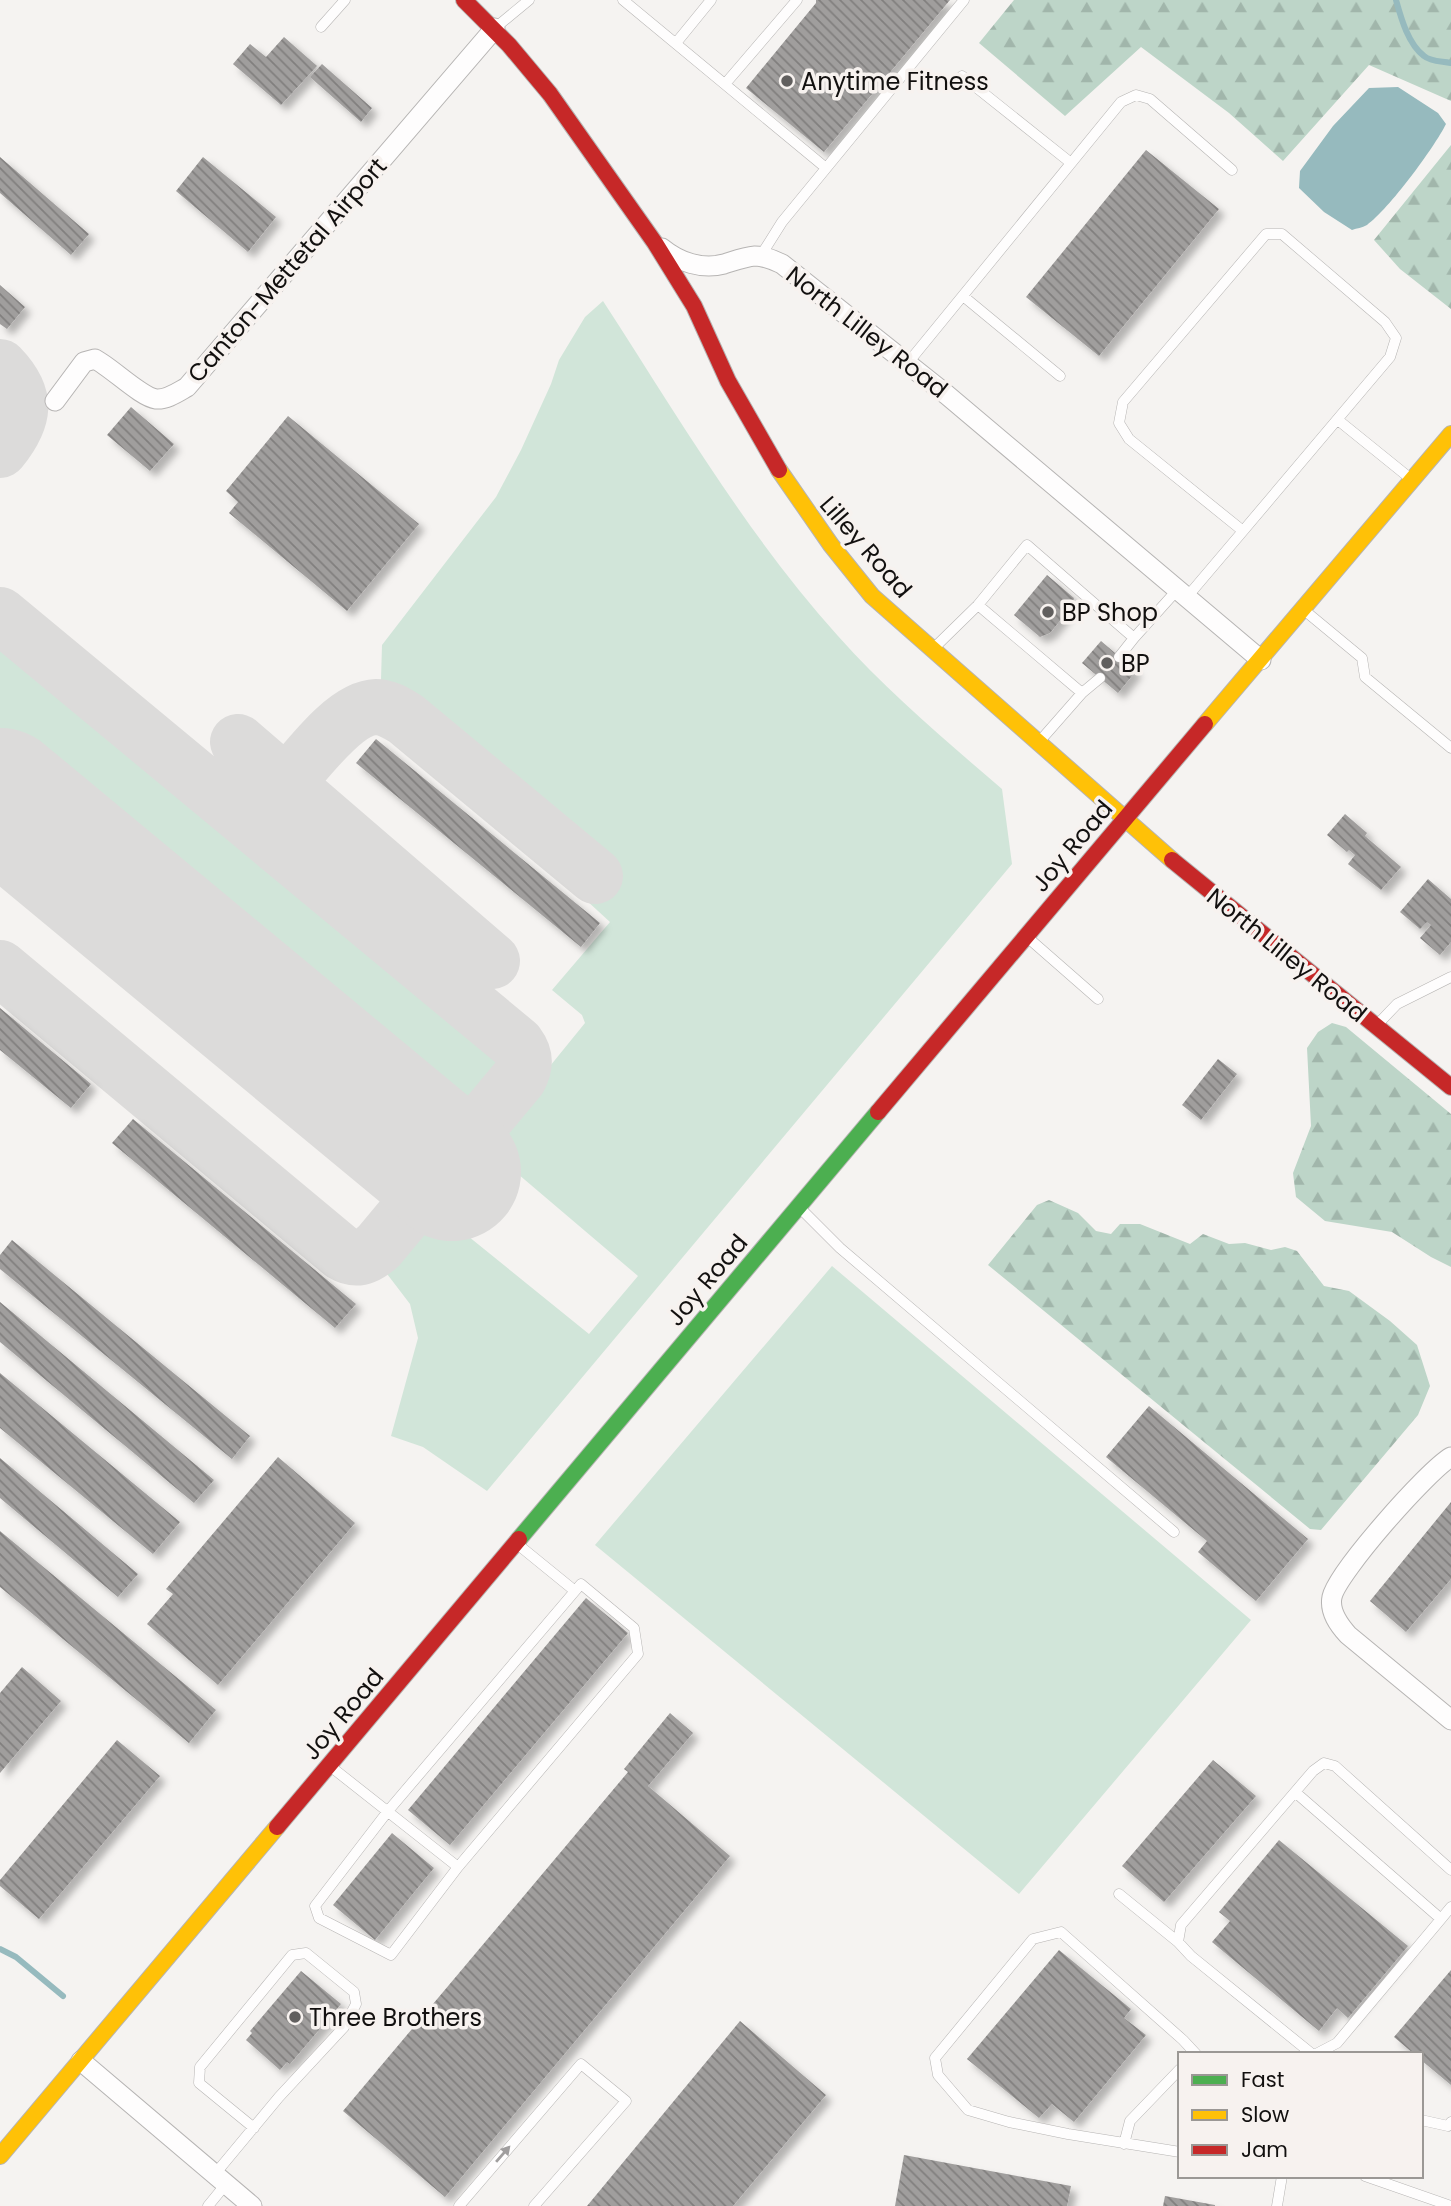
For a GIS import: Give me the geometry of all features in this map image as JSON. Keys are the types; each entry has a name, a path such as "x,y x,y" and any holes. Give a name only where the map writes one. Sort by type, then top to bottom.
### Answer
{"street":[{"name":"North Lilley Road","path":"464,0 495,28 572,121 654,241 672,256 696,265 721,265 740,258 760,257 782,264 907,363 1261,660"},
{"name":"Canton-Mettetal Airport","path":"55,401 84,362 95,359 110,367 135,388 156,399 172,396 187,387 495,28"},
{"name":"Lilley Road","path":"654,241 703,323 726,379 772,463 802,509 844,564 872,596 931,651 1124,820"},
{"name":"Joy Road","path":"0,2156 1451,434"},
{"name":"North Lilley Road","path":"1124,820 1232,911 1451,1087"},
{"path":"1451,1457 1431,1472 1344,1572 1332,1597 1331,1607 1337,1622 1348,1635 1451,1720"},
{"path":"80,2061 252,2206"}],"lane":[{"path":"321,27 345,0"},
{"path":"495,28 529,0"},
{"path":"676,43 711,0"},
{"path":"725,84 797,0"},
{"path":"760,257 782,222 964,0"},
{"path":"626,1 826,167"},
{"path":"962,76 1071,163"},
{"path":"907,363 1121,102 1136,95 1150,99 1232,170"},
{"path":"1119,657 1134,638 1243,531 1390,357 1396,338 1385,322 1282,234 1266,233 1123,402 1119,423 1129,439 1243,531"},
{"path":"962,296 1060,376"},
{"path":"1338,420 1412,480"},
{"path":"931,651 978,605 1027,545 1134,638"},
{"path":"978,605 1082,693"},
{"path":"1304,610 1362,658 1365,677 1451,748"},
{"path":"1039,743 1082,693 1100,678"},
{"path":"1026,936 1098,999"},
{"path":"1376,1027 1397,1004 1451,977"},
{"path":"798,1206 836,1244 1174,1532"},
{"path":"516,1543 575,1591"},
{"path":"581,1584 634,1629 638,1654 458,1867 391,1955 319,1918 315,1906 388,1811 575,1591 581,1584"},
{"path":"1178,1942 1181,1925 1313,1771 1324,1763 1335,1766 1451,1870"},
{"path":"330,1765 458,1867"},
{"path":"1295,1792 1441,1919"},
{"path":"1119,1894 1178,1942 1191,1956 1311,2052"},
{"path":"1318,2052 1337,2043 1451,1907"},
{"path":"1178,2152 1009,2122 968,2110 938,2075 935,2058 1033,1939 1061,1932 1193,2052"},
{"path":"208,2206 220,2179 254,2128 344,2027 356,2004 354,1992 306,1953 292,1955 200,2067 199,2083 254,2128"},
{"path":"459,2206 582,2064 626,2101 534,2206"},
{"path":"1124,2144 1130,2121 1178,2071"},
{"path":"1423,2120 1448,2126 1451,2122"},
{"path":"1277,2206 1282,2178"},
{"path":"1371,2178 1451,2206"}],"green space":[{"path":"1014,0 1451,0 1451,101 1369,65 1283,161 1229,113 1141,47 1065,116 979,43"},
{"path":"1451,145 1451,309 1400,269 1374,240"},
{"path":"603,301 743,516 805,597 877,677 1002,789 1012,864 487,1491 423,1447 391,1436 418,1338 410,1304 381,1266 432,1207 589,1334 638,1276 485,1146 585,1023 582,1015 552,990 610,922 586,900 610,872 399,696 386,692 381,680 382,645 496,497 521,450 559,360 585,317"},
{"path":"0,632 481,1034 495,1052 499,1063 495,1077 480,1097 463,1113 440,1109 0,743"},
{"path":"1332,1023 1346,1027 1451,1114 1451,1267 1392,1232 1325,1221 1296,1197 1293,1173 1311,1126 1307,1048 1318,1032"},
{"path":"1049,1200 1078,1213 1096,1231 1111,1234 1120,1224 1140,1224 1190,1244 1203,1234 1229,1244 1245,1243 1271,1250 1285,1247 1297,1251 1324,1286 1349,1291 1417,1345 1430,1386 1418,1415 1321,1530 1310,1529 988,1265 1037,1205"},
{"path":"832,1266 1251,1620 1019,1894 595,1545"}],"water":[{"path":"1398,87 1438,113 1446,124 1422,162 1387,206 1367,225 1352,230 1324,212 1299,188 1300,171 1333,126 1369,88"}],"building":[{"path":"816,0 950,0 824,152 746,88"},
{"path":"284,37 317,66 281,105 233,64 250,44 266,57"},
{"path":"322,64 372,108 361,122 310,77"},
{"path":"1146,150 1219,209 1099,356 1026,297"},
{"path":"0,157 89,234 71,255 0,193"},
{"path":"203,157 276,217 248,252 176,191"},
{"path":"0,285 25,307 7,329 0,324"},
{"path":"131,407 174,444 150,471 107,435"},
{"path":"288,416 419,524 347,611 229,513 238,502 226,491"},
{"path":"1047,575 1074,598 1072,606 1050,633 1040,637 1014,615"},
{"path":"1101,641 1136,671 1118,693 1082,663"},
{"path":"376,739 600,923 581,947 356,763"},
{"path":"1345,814 1367,833 1365,836 1401,867 1381,890 1348,864 1355,855 1349,850 1347,852 1327,835"},
{"path":"1428,879 1451,899 1451,942 1440,955 1420,938 1431,925 1427,922 1420,929 1400,912"},
{"path":"0,1008 91,1084 71,1108 0,1050"},
{"path":"1218,1059 1237,1074 1201,1120 1182,1105"},
{"path":"133,1119 356,1304 335,1328 112,1143"},
{"path":"12,1240 250,1436 232,1459 0,1269 0,1255"},
{"path":"0,1302 214,1480 194,1503 0,1342"},
{"path":"0,1373 180,1522 153,1554 0,1428"},
{"path":"1149,1406 1308,1539 1256,1601 1198,1552 1207,1541 1106,1457"},
{"path":"278,1457 355,1523 218,1685 147,1624 173,1594 166,1589"},
{"path":"0,1458 138,1574 118,1597 0,1498"},
{"path":"1451,1502 1451,1579 1406,1632 1370,1601"},
{"path":"0,1531 216,1710 189,1743 0,1587"},
{"path":"586,1598 628,1633 450,1845 408,1810"},
{"path":"22,1667 61,1701 0,1773 0,1693"},
{"path":"670,1713 693,1733 648,1786 730,1856 445,2197 343,2111 628,1772 624,1769"},
{"path":"117,1740 160,1776 39,1919 0,1886 0,1880"},
{"path":"1213,1760 1256,1796 1164,1902 1122,1866"},
{"path":"392,1833 434,1868 375,1940 333,1905"},
{"path":"1279,1840 1408,1946 1348,2018 1337,2008 1319,2031 1212,1942 1230,1921 1219,1912"},
{"path":"1059,1950 1131,2009 1124,2018 1146,2035 1074,2122 1052,2104 1039,2118 967,2059"},
{"path":"1451,1970 1451,2085 1423,2062 1423,2052 1412,2052 1394,2037"},
{"name":"Three Brothers","path":"301,1971 341,2004 290,2064 287,2062 280,2070 246,2040 252,2033 250,2031"},
{"path":"740,2021 826,2095 733,2206 587,2206"},
{"path":"904,2155 1071,2186 1067,2206 895,2206"},
{"path":"1165,2196 1215,2205 1215,2206 1163,2206"}],"waterway":[{"path":"1396,0 1406,30 1418,51 1430,59 1451,63"},
{"path":"0,1949 16,1957 63,1996"}],"taxiway":[{"path":"0,367 16,388 20,408 15,428 0,450"},
{"path":"0,615 517,1044 524,1065 519,1078 379,1246 357,1258 342,1253 0,968"},
{"path":"286,784 326,738 351,716 376,707 384,708 406,719 595,876"},
{"path":"238,742 492,961"}],"runway":[{"path":"0,797 452,1172"}],"traffic: fast":[{"path":"519,1539 878,1112"}],"traffic: slow":[{"path":"1205,724 1451,434"},
{"path":"779,470 831,545 872,596 1172,860"},
{"path":"0,2156 277,1827"}],"traffic: jam":[{"path":"464,0 509,45 550,94 655,243 694,306 728,381 779,470"},
{"path":"878,1112 1205,724"},
{"path":"1172,860 1451,1087"},
{"path":"277,1827 519,1539"}],"place":[{"name":"Anytime Fitness","path":"787,81"},
{"name":"BP Shop","path":"1048,612"},
{"name":"BP","path":"1107,663"},
{"name":"Three Brothers","path":"295,2017"}]}
